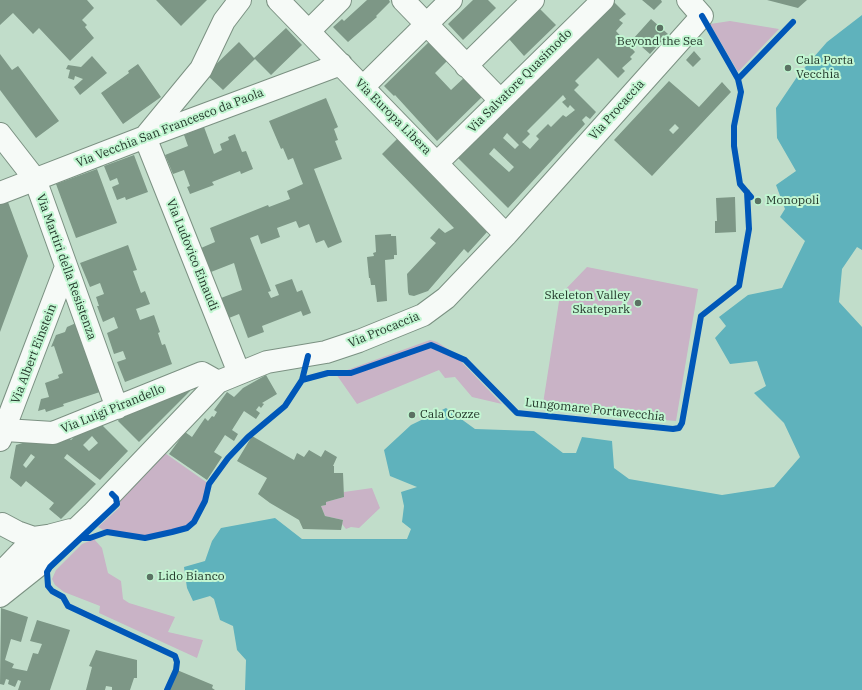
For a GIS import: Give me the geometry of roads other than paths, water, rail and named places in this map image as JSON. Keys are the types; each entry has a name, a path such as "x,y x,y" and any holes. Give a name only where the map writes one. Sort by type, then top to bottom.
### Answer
{"street":[{"path":"145,137 201,69 224,21 240,0"},
{"name":"Via Europa Libera","path":"278,0 438,162 506,235"},
{"path":"308,31 340,0"},
{"path":"403,0 500,100"},
{"path":"363,87 427,25 450,0"},
{"path":"466,66 533,0"},
{"name":"Via Salvatore Quasimodo","path":"438,162 603,0"},
{"name":"Via Procaccia","path":"0,596 26,575 53,543 76,528 147,457 218,382 266,362 326,352 367,338 423,315 446,298 506,235 702,16 688,0"},
{"name":"Via Vecchia San Francesco da Paola","path":"0,193 341,64"},
{"name":"Via Martiri della Resistenza","path":"0,134 35,180 117,408"},
{"name":"Via Ludovico Einaudi","path":"145,137 239,373"},
{"name":"Via Albert Einstein","path":"2,435 66,267"},
{"name":"Via Luigi Pirandello","path":"2,435 53,433 202,373 218,382"},
{"name":"Via Procaccia","path":"11,545 53,543"},
{"path":"11,545 28,566 26,575"}],"water":[{"path":"862,15 862,250 857,247 842,269 839,302 862,327 862,690 245,690 246,660 237,650 233,626 220,620 214,599 210,596 193,601 187,588 184,567 205,561 212,541 221,528 275,518 302,539 407,539 411,529 402,522 404,506 401,492 417,487 390,476 384,450 411,425 446,408 475,429 534,431 563,453 576,453 582,437 612,441 614,468 629,479 722,495 774,487 800,457 784,423 754,393 766,386 757,361 730,364 715,338 726,326 719,317 748,295 782,288 805,241 780,217 785,209 776,185 796,171 777,138 776,108 799,74 827,42"}],"place":[{"name":"Beyond the Sea","path":"660,28"},
{"name":"Cala Porta Vecchia","path":"788,68"},
{"name":"Monopoli","path":"758,201"},
{"name":"Skeleton Valley Skatepark","path":"638,303"},
{"name":"Cala Cozze","path":"412,415"},
{"name":"Lido Bianco","path":"150,577"}]}
